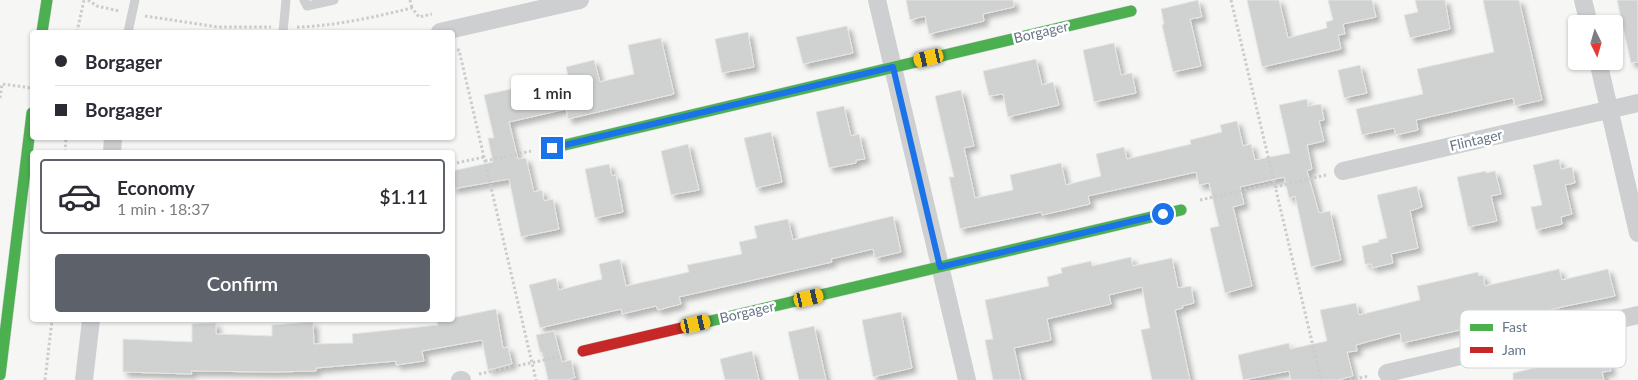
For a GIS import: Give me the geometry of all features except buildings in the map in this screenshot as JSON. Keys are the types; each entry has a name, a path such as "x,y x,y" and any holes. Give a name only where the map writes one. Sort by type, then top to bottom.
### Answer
{"street":[{"path":"45,30 47,0"},
{"path":"449,30 580,0"},
{"path":"877,0 967,380"},
{"path":"1583,0 1587,15"},
{"name":"Borgager","path":"552,148 1130,10"},
{"path":"1600,70 1638,233"},
{"name":"Flintager","path":"1343,171 1638,103"},
{"path":"0,374 30,129"},
{"name":"Borgager","path":"583,351 1181,210"},
{"path":"84,380 91,322"},
{"path":"1387,373 1460,356"}],"lane":[{"path":"128,30 136,0"},
{"path":"283,30 286,0"},
{"path":"304,0 307,6 334,0"}],"path":[{"path":"77,30 84,0"},
{"path":"410,0 412,8"},
{"path":"1231,0 1321,380"},
{"path":"455,51 459,50 536,380"},
{"path":"0,98 2,84 30,88"},
{"path":"455,164 552,148"},
{"path":"1181,210 1191,202 1343,171"},
{"path":"44,380 52,322"},
{"path":"461,380 583,351"}],"traffic: fast":[{"path":"42,30 47,0"},
{"path":"552,148 1131,11"},
{"path":"0,375 30,129"},
{"path":"698,324 1181,210"}],"traffic: jam":[{"path":"583,351 698,324"}],"route":[{"path":"552,148 893,67 940,267 1163,214"}]}
